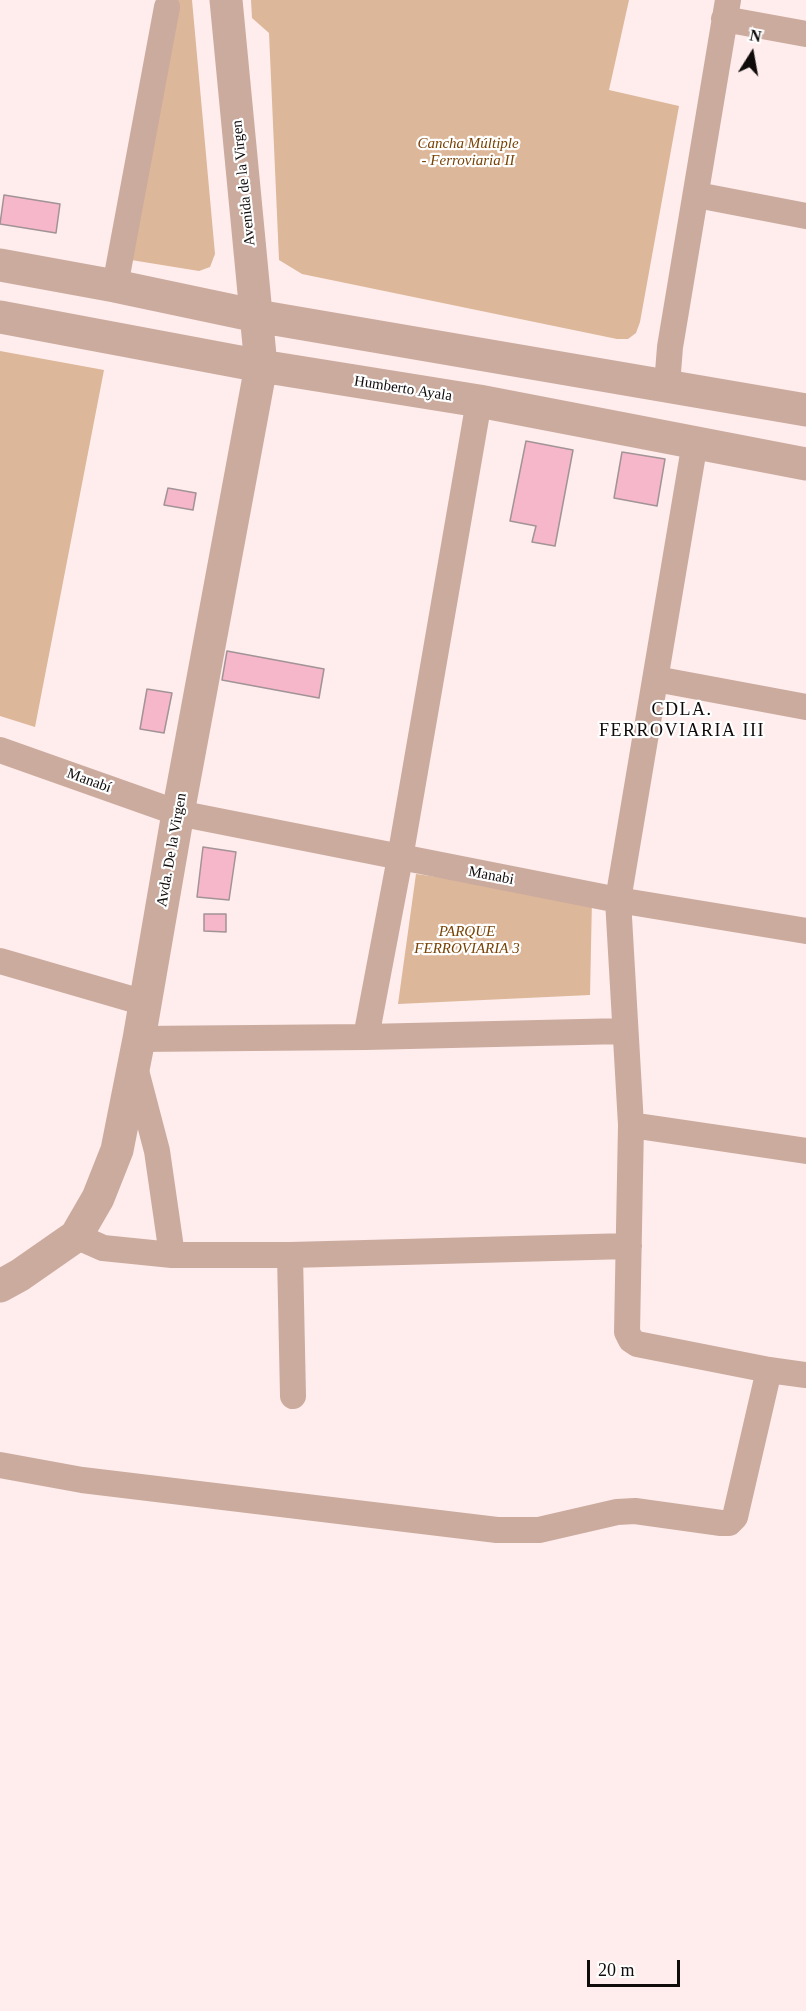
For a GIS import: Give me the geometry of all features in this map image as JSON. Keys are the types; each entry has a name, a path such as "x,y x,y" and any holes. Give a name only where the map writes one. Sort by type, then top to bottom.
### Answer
{"street":[{"name":"Avenida de la Virgen","path":"226,0 261,366"},
{"path":"115,286 167,7"},
{"path":"667,385 670,347 726,10 806,34"},
{"path":"697,195 806,216"},
{"path":"0,265 257,316 806,410"},
{"name":"Humberto Ayala","path":"0,317 261,366 478,401 806,464"},
{"name":"Avda. De la Virgen","path":"0,1286 20,1275 76,1236 98,1198 117,1150 137,1053 178,813 261,366"},
{"path":"366,1037 400,858 478,401"},
{"path":"695,442 618,900 631,1125 627,1332 631,1340 637,1344 806,1375"},
{"path":"656,679 806,707"},
{"name":"Manabí","path":"0,750 178,813"},
{"name":"Manabi","path":"178,813 618,900 806,931"},
{"path":"0,961 145,1003"},
{"path":"172,1255 155,1141 137,1053 366,1037 624,1031"},
{"path":"631,1125 806,1151"},
{"path":"76,1236 104,1248 172,1255 290,1255 629,1246"},
{"path":"290,1255 293,1396"},
{"path":"0,1465 82,1480 497,1530 539,1530 617,1512 634,1511 729,1523 735,1517 769,1370"}],"green space":[{"path":"169,0 192,0 215,254 210,267 199,271 125,259"},
{"name":"Cancha Múltiple - Ferroviaria II","path":"251,0 629,0 609,90 679,106 640,322 636,333 628,339 617,339 302,274 279,260 269,33 252,18"},
{"path":"0,351 104,370 35,727 0,716"},
{"name":"PARQUE FERROVIARIA 3","path":"416,874 592,899 590,995 398,1004"}],"building":[{"path":"4,195 60,204 56,233 0,224"},
{"path":"526,441 573,450 555,546 532,542 536,526 510,521"},
{"path":"622,452 665,459 657,506 614,498"},
{"path":"168,488 196,493 193,510 164,505"},
{"path":"227,651 324,669 319,698 222,680"},
{"path":"147,689 172,693 164,733 140,729"},
{"path":"203,847 236,852 229,900 197,897"},
{"path":"204,914 226,914 226,932 204,931"}],"district":[{"name":"CDLA. FERROVIARIA III","path":"682,720"}]}
